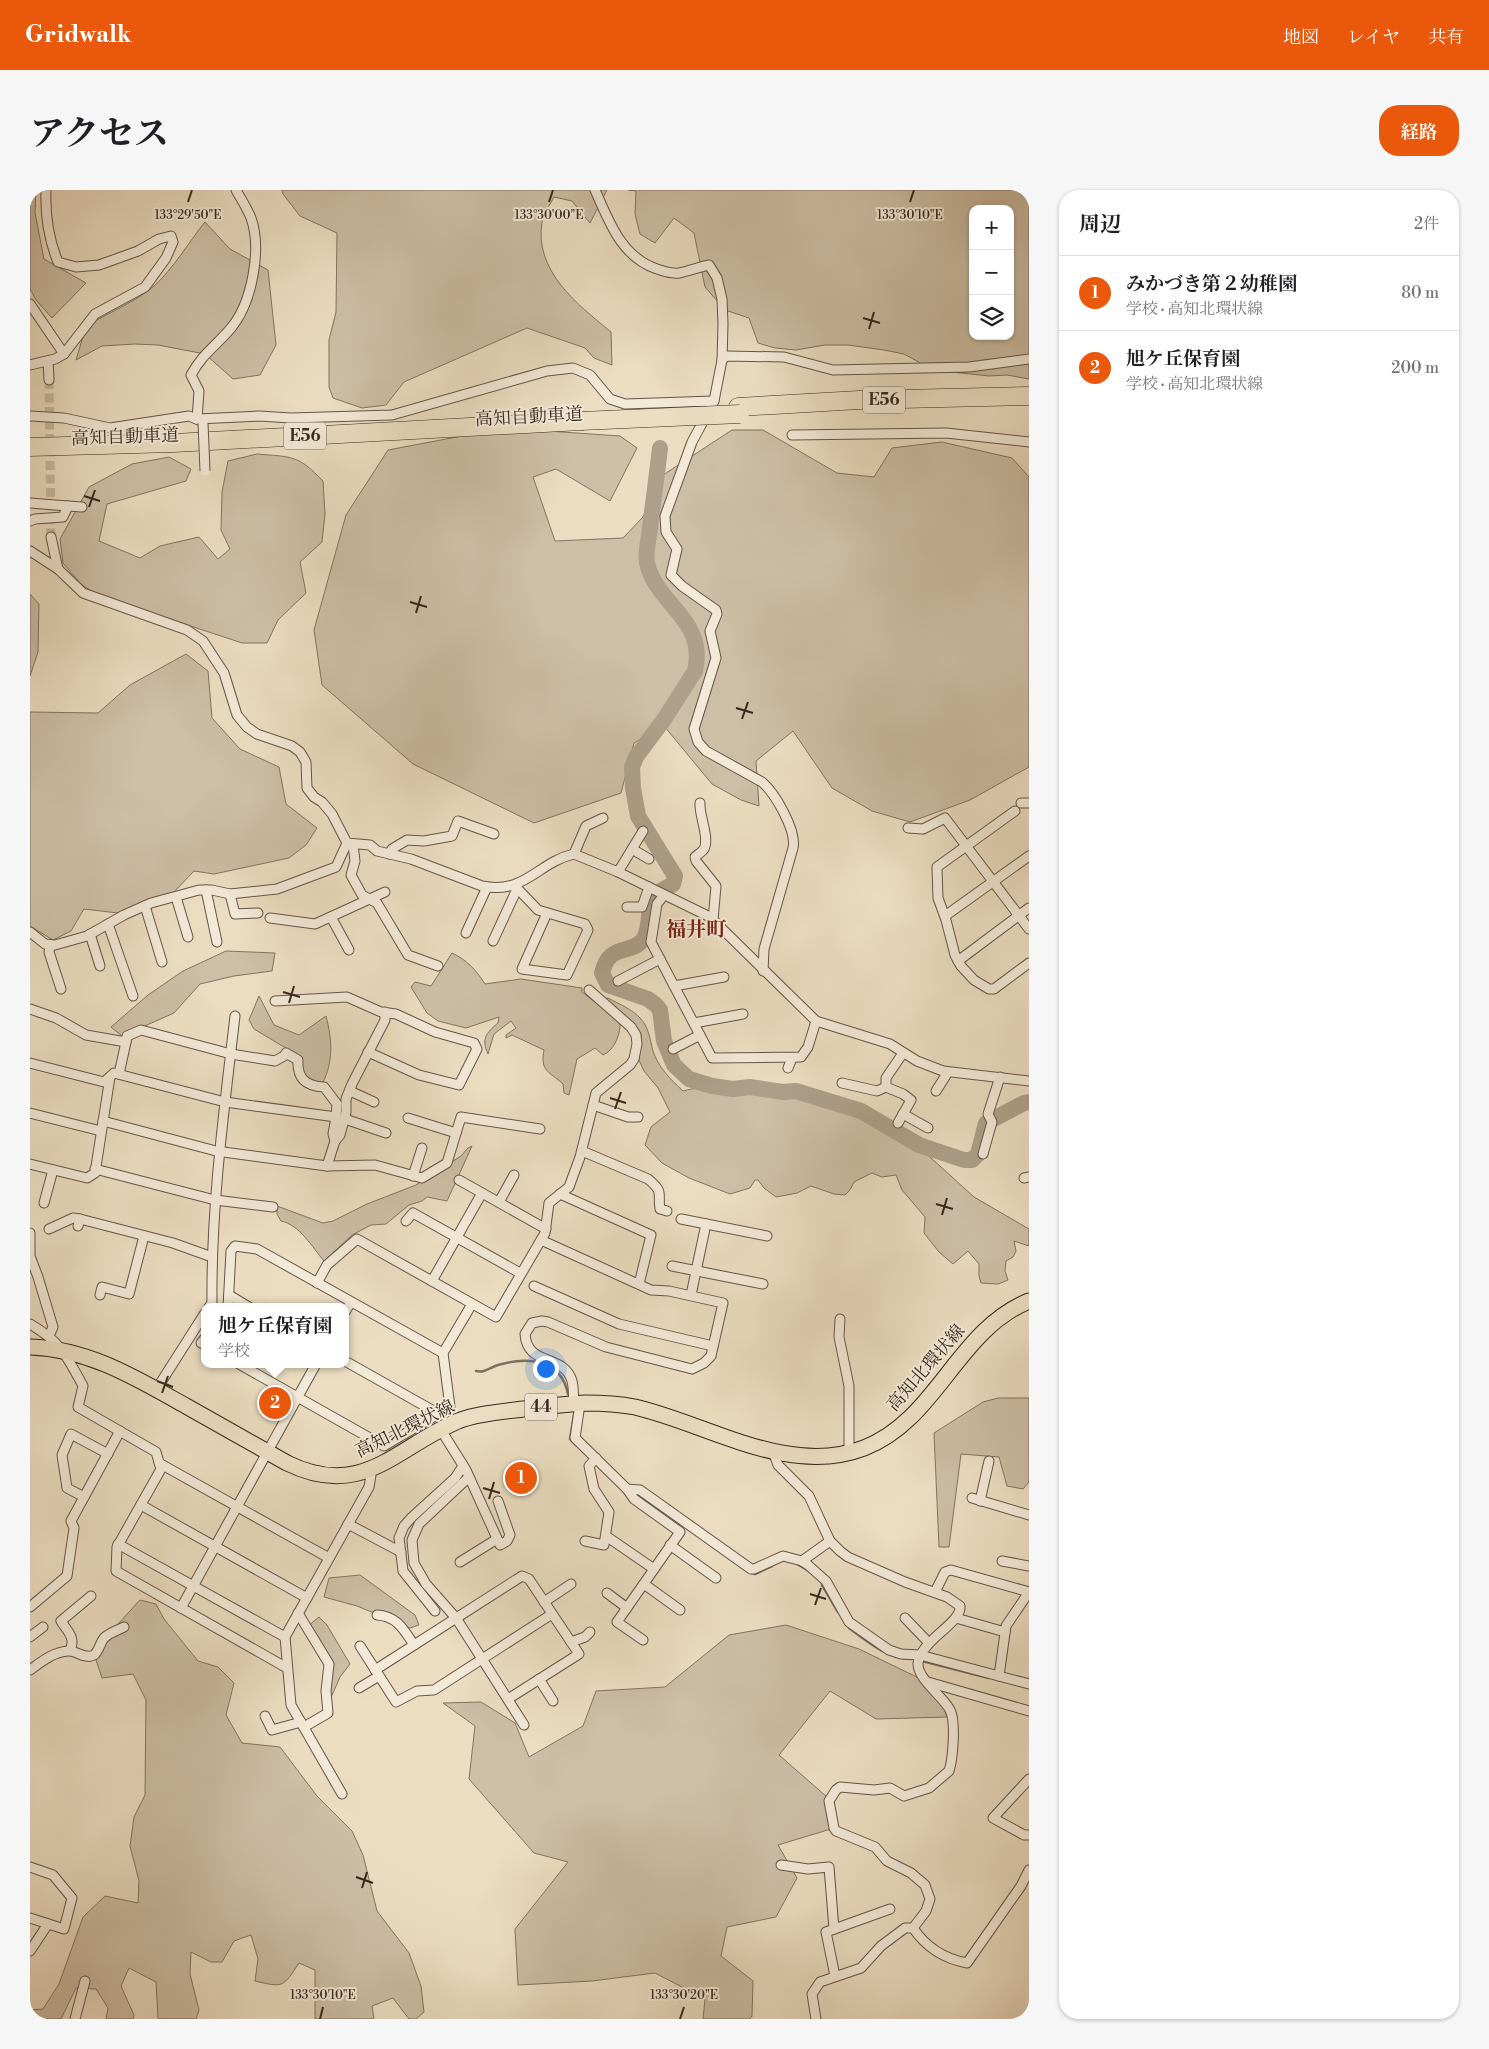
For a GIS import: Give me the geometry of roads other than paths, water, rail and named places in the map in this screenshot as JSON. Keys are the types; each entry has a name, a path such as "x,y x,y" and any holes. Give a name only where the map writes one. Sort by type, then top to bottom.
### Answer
{"highway":[{"name":"高知自動車道","path":"739,410 859,400 1029,396"},
{"name":"高知自動車道","path":"30,439 230,434 739,410 1029,404"},
{"name":"高知自動車道","path":"30,447 174,443 580,418"}],"main road":[{"name":"高知北環状線","path":"30,1347 64,1350 98,1361 156,1390 267,1452 300,1469 313,1473 346,1476 372,1469 458,1421 479,1415 576,1404 633,1407 773,1451 798,1456 821,1457 865,1447 900,1426 919,1409 987,1327 1013,1308 1029,1301"}],"street":[{"path":"30,365 64,354 95,314 145,287 166,258 173,242 171,236 159,239 138,250 99,265 76,267 58,262 52,248 46,190"},
{"path":"205,471 198,391 191,375 200,360 231,329 241,314 254,270 254,243 251,218 236,190"},
{"path":"595,190 618,239 626,249 646,265 670,273 680,273 709,264 717,278 722,299 724,324 722,360 714,401 689,452 665,516 666,532 677,549 671,574 682,586 716,610 710,630 716,658 694,729 698,742 706,751 762,782 769,788 793,833 794,848 764,949 763,971"},
{"path":"30,304 64,354"},
{"path":"722,360 726,356 784,357 833,370 880,371 969,367 1029,359"},
{"path":"48,360 49,380"},
{"path":"30,416 64,418 110,428 189,416 200,421 259,416 291,418 392,415 547,371 573,368 590,375 610,399 625,404 714,401"},
{"path":"792,435 946,433 1029,442"},
{"path":"30,503 82,507"},
{"path":"30,521 63,517 68,506"},
{"path":"51,537 58,569"},
{"path":"30,550 58,569 83,593 187,630 203,641 224,673 237,715 247,728 257,734 292,746 300,752 306,762 307,788 332,814 350,844 355,861 350,875 362,895 377,903 408,955 438,966"},
{"path":"700,803 706,839 704,848 695,857 696,861 716,886 713,920"},
{"path":"1022,806 937,867 938,898 958,960 974,980 988,989 994,989 1029,963"},
{"path":"574,854 586,826 603,818"},
{"path":"908,828 924,829 945,818 1029,929"},
{"path":"389,854 392,849 406,840 424,841 452,836 458,820 494,834"},
{"path":"618,872 643,832"},
{"path":"350,844 370,845 377,851 411,859 487,887 495,888 516,888 559,860 574,854 618,872 713,920 816,1021 890,1044 924,1065 948,1072 1029,1081"},
{"path":"50,946 90,934 124,914 176,897 206,890 230,894 277,889 336,867 350,844"},
{"path":"632,849 649,859"},
{"path":"945,916 1029,856"},
{"path":"466,933 487,887"},
{"path":"516,888 538,910 585,924 588,930 567,975 522,969 547,913"},
{"path":"493,941 516,888"},
{"path":"206,890 217,942"},
{"path":"657,891 657,904 651,939 712,1058 801,1057 805,1053 816,1021"},
{"path":"627,907 642,907 657,891"},
{"path":"270,918 316,924 385,892"},
{"path":"230,894 235,914 258,913"},
{"path":"176,897 188,937"},
{"path":"145,906 162,962"},
{"path":"958,960 1029,908"},
{"path":"331,917 349,950"},
{"path":"108,924 133,996"},
{"path":"30,932 50,946"},
{"path":"90,934 100,966"},
{"path":"50,946 49,952 61,989"},
{"path":"618,981 660,959"},
{"path":"674,986 724,977"},
{"path":"317,1283 327,1265 357,1239 496,1317 541,1240 546,1229 549,1203 570,1187 582,1151 596,1092 630,1065 634,1059 637,1044 636,1035 631,1027 589,990"},
{"path":"275,1000 347,997 385,1012 396,1014 435,1032 474,1042 478,1049 459,1085 419,1075 368,1052"},
{"path":"30,1009 56,1018 86,1035 126,1042"},
{"path":"327,1166 335,1141 332,1134 346,1099 385,1020 385,1012"},
{"path":"694,1024 743,1014"},
{"path":"211,1303 215,1200 234,1016"},
{"path":"30,1164 87,1178 95,1173 103,1121 114,1076 127,1036 141,1030 230,1054 275,1061 286,1053 296,1057 298,1072 301,1078 315,1087 324,1087 337,1104 340,1118"},
{"path":"673,1049 700,1035"},
{"path":"886,1087 886,1078 903,1053"},
{"path":"788,1068 792,1058"},
{"path":"30,1063 104,1082 114,1076 225,1102 340,1118 386,1133"},
{"path":"936,1091 948,1072"},
{"path":"983,1154 1000,1077"},
{"path":"842,1083 877,1091 886,1087 903,1094 911,1100 898,1123"},
{"path":"350,1091 374,1102"},
{"path":"593,1105 628,1118 638,1117"},
{"path":"30,1113 102,1131"},
{"path":"903,1114 928,1128"},
{"path":"103,1121 220,1151 327,1166 375,1165 422,1178 447,1163 461,1116 540,1129"},
{"path":"408,1118 456,1133"},
{"path":"413,1176 422,1148"},
{"path":"582,1151 648,1179 656,1185 661,1196 660,1209 667,1211"},
{"path":"95,1169 215,1200 272,1207"},
{"path":"44,1203 53,1170"},
{"path":"499,1202 514,1175"},
{"path":"459,1180 546,1229"},
{"path":"432,1281 482,1193"},
{"path":"560,1194 651,1236 639,1284"},
{"path":"406,1221 413,1213 520,1273"},
{"path":"49,1229 73,1218 79,1222 144,1236 212,1257"},
{"path":"681,1219 767,1236"},
{"path":"691,1295 706,1224"},
{"path":"30,1233 30,1256 53,1328 49,1336"},
{"path":"100,1295 102,1286 129,1294 144,1236"},
{"path":"541,1240 651,1290 691,1295 723,1303 711,1356 704,1363 692,1369 606,1347 548,1322 532,1323 525,1334 527,1348 532,1354 557,1364 566,1370 572,1380 576,1404 574,1438 627,1488 634,1499 680,1532 617,1622 643,1640"},
{"path":"228,1303 231,1251 235,1246 257,1249 443,1353"},
{"path":"672,1266 764,1284"},
{"path":"534,1286 619,1324 713,1346"},
{"path":"229,1296 242,1303"},
{"path":"246,1368 384,1446 450,1407 443,1353 472,1304"},
{"path":"156,1390 201,1319"},
{"path":"840,1319 839,1337 849,1386 849,1452"},
{"path":"30,1324 49,1336 64,1350 83,1386 78,1407 156,1452 160,1469 118,1544 116,1571 287,1668"},
{"path":"349,1363 439,1414"},
{"path":"181,1608 314,1368"},
{"path":"441,1430 469,1477 500,1545 507,1541 510,1535 498,1501"},
{"path":"30,1607 67,1576 74,1528 71,1521 120,1431"},
{"path":"84,1497 67,1488 62,1455 71,1434 108,1454"},
{"path":"773,1451 778,1465 808,1496 830,1541 848,1557 947,1597 960,1606 956,1618 923,1649 918,1662 919,1673 944,1700 952,1716 953,1738 949,1770 930,1788 904,1796 890,1788 874,1790 840,1787 829,1801 836,1831 875,1847 892,1865 911,1873 925,1885 930,1899 926,1911 913,1928"},
{"path":"586,1541 604,1545 609,1512 594,1489 589,1466 596,1458"},
{"path":"989,1462 976,1499 1029,1515"},
{"path":"159,1463 329,1558"},
{"path":"435,1611 403,1571 399,1538 404,1526 412,1517 455,1478 463,1466"},
{"path":"342,1794 291,1705 285,1637 369,1487 372,1469"},
{"path":"469,1477 419,1524 412,1540 412,1553 416,1569 426,1584 456,1618 524,1725"},
{"path":"627,1488 640,1490 751,1569 783,1556 802,1561 826,1581 849,1622 889,1650 901,1654 920,1655 1029,1684"},
{"path":"140,1505 307,1598"},
{"path":"348,1524 401,1552"},
{"path":"606,1536 654,1569"},
{"path":"460,1562 497,1539"},
{"path":"802,1561 830,1541"},
{"path":"118,1544 285,1637"},
{"path":"670,1545 716,1578"},
{"path":"1002,1560 1029,1566"},
{"path":"934,1592 944,1572 951,1570 1029,1592 1006,1626 1000,1676"},
{"path":"359,1688 414,1646 522,1576 529,1579 578,1654 508,1699"},
{"path":"544,1602 571,1584"},
{"path":"644,1584 680,1610"},
{"path":"607,1593 627,1608"},
{"path":"70,1650 73,1644 72,1638 61,1622 91,1596"},
{"path":"265,1716 272,1730 302,1724 328,1713 326,1691 329,1664 298,1613"},
{"path":"360,1646 396,1702 417,1691 434,1690 552,1614"},
{"path":"377,1615 396,1620 414,1646"},
{"path":"905,1618 929,1643"},
{"path":"956,1618 1005,1632"},
{"path":"30,1637 43,1627"},
{"path":"30,1670 50,1656 70,1650 86,1656 93,1656 104,1638 124,1627"},
{"path":"571,1642 585,1637 590,1632"},
{"path":"538,1679 553,1701"},
{"path":"928,1682 1029,1711"},
{"path":"1029,1779 993,1818 1024,1835 1029,1835"},
{"path":"781,1865 808,1869 829,1866 834,1929"},
{"path":"30,1868 53,1875 72,1898 64,1929 30,1918"},
{"path":"816,2019 812,1994 820,1982 864,1966 881,1946 905,1928 913,1928 928,1945 951,1960 968,1963 1021,1886 1029,1870"},
{"path":"835,1976 826,1932 890,1910"},
{"path":"30,1951 48,1924"},
{"path":"75,2019 85,1981"}],"waterway":[{"path":"660,448 647,563 652,578 660,591 688,625 694,638 697,653 695,671 665,718 636,757 632,767 633,788 638,816 675,876 673,884 657,893 651,900 647,930 642,941 609,957 602,973 608,985 648,999 656,1005 660,1010 664,1041 674,1065 689,1079 712,1086 733,1089 750,1087 783,1092 796,1091 861,1111 919,1145 964,1160 972,1160 978,1154 986,1123 1029,1102"},
{"path":"476,1371 485,1371 509,1362 531,1361 541,1363 558,1373 564,1382 568,1394"},
{"path":"574,1415 570,1439 576,1445"},
{"path":"639,1495 679,1523"},
{"path":"797,1564 807,1570"},
{"path":"749,1572 755,1574 772,1566"},
{"path":"822,1585 838,1612"},
{"path":"849,1628 870,1644 885,1652 893,1656 911,1659"},
{"path":"922,1661 989,1678"}],"tunnel":[{"path":"49,380 51,537"}],"place":[{"name":"旭ケ丘保育園","path":"275,1403"},
{"name":"みかづき第２幼稚園","path":"521,1478"}],"district":[{"name":"福井町","path":"696,930"}]}
